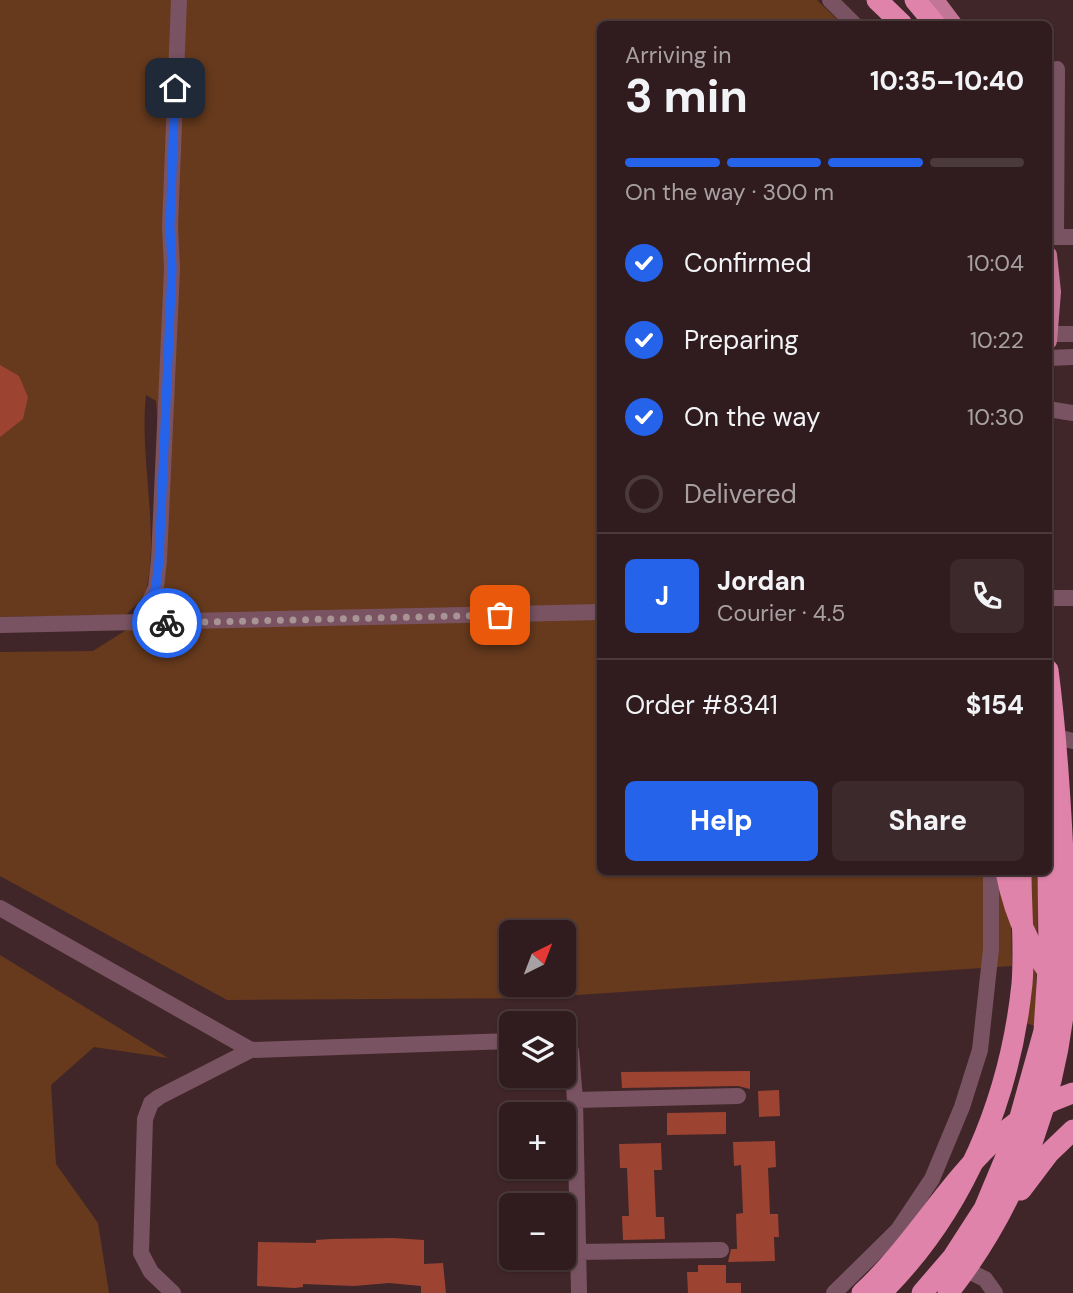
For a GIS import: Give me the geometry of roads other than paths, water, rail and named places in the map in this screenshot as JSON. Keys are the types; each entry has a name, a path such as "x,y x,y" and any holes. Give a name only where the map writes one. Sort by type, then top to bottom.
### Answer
{"highway":[{"path":"877,0 899,21"},
{"path":"915,0 946,16"},
{"path":"922,1293 953,1256 984,1209 1014,1135 1044,1031 1056,861 1067,814 1065,739 1052,686"},
{"path":"1056,861 1073,908"},
{"path":"992,1232 1036,1132 1052,1078 1062,1024 1067,965 1056,861"},
{"path":"1007,875 1019,924 1033,952 1073,1002"},
{"path":"881,1293 937,1230 982,1142 999,1097 1014,1041 1022,981 1021,875"},
{"path":"862,1293 907,1247 964,1171 984,1149 1032,1112 1073,1093"},
{"path":"948,1293 1049,1153 1073,1130"}],"main road":[{"path":"935,0 946,16"}],"street":[{"path":"140,624 156,587 159,560 172,269 170,226 178,0"},
{"path":"830,0 851,21"},
{"path":"1057,69 1052,237 1073,237"},
{"path":"1052,336 1073,334"},
{"path":"1052,358 1073,357"},
{"path":"1052,409 1073,413"},
{"path":"1052,598 1073,598"},
{"path":"0,625 597,612"},
{"path":"834,1293 898,1230 932,1179 961,1107 981,1050 991,949 990,875"},
{"path":"0,908 251,1050"},
{"path":"173,1293 151,1272 141,1253 143,1131 151,1103 173,1088 251,1050 499,1041"},
{"path":"574,1088 576,1193"},
{"path":"575,1100 738,1096"},
{"path":"579,1293 576,1252 721,1250"},
{"path":"966,1270 985,1279 995,1293"}]}
